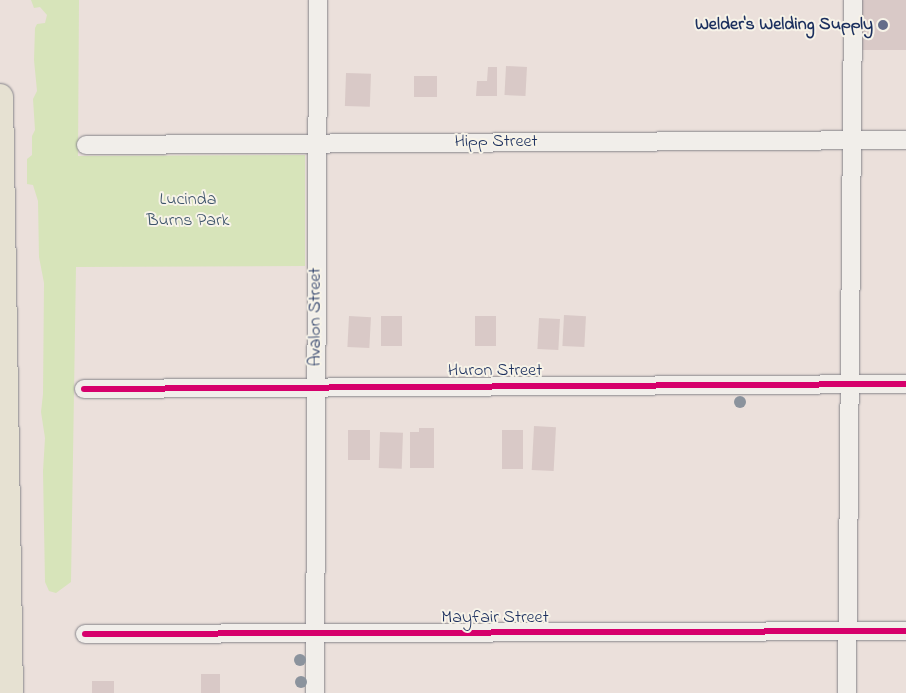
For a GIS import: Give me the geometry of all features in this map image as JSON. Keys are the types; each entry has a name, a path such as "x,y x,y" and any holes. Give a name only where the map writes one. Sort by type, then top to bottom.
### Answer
{"highway":[{"path":"0,97 10,693"}],"street":[{"name":"Avalon Street","path":"315,693 318,0"},
{"path":"847,693 852,385 853,0"},
{"name":"Hipp Street","path":"86,145 906,140"},
{"name":"Huron Street","path":"84,388 906,384"},
{"name":"Mayfair Street","path":"84,634 906,632"}],"green space":[{"name":"Lucinda Burns Park","path":"31,0 79,0 78,156 305,155 305,266 76,267 71,582 56,593 49,591 45,582 43,471 45,438 41,412 43,394 44,283 39,257 38,201 33,185 27,184 27,159 32,155 32,136 35,130 33,99 37,91 34,60 35,28 37,24 45,23 47,15 40,7 34,8"}],"building":[{"name":"Welder's Welding Supply","path":"859,0 906,0 906,50 859,50"},
{"path":"506,66 527,67 525,96 504,95"},
{"path":"488,67 497,67 497,96 476,96 477,81 487,81"},
{"path":"346,73 371,74 370,107 345,106"},
{"path":"414,76 437,76 437,97 414,97"},
{"path":"564,315 586,316 584,347 562,346"},
{"path":"349,316 371,317 369,348 347,347"},
{"path":"381,316 402,316 402,346 381,346"},
{"path":"475,316 496,316 496,346 475,346"},
{"path":"539,318 560,319 558,350 537,349"},
{"path":"534,426 556,427 554,471 532,470"},
{"path":"419,428 434,428 434,468 410,468 410,432 419,432"},
{"path":"348,430 370,430 370,460 348,460"},
{"path":"502,430 523,430 523,469 502,469"},
{"path":"380,432 403,433 402,469 379,468"},
{"path":"201,674 220,674 220,693 201,693"},
{"path":"92,681 114,681 114,693 92,693"}],"cycle path":[{"path":"84,389 906,384"},
{"path":"85,634 906,631"}],"place":[{"name":"Welder's Welding Supply","path":"883,25"}]}
